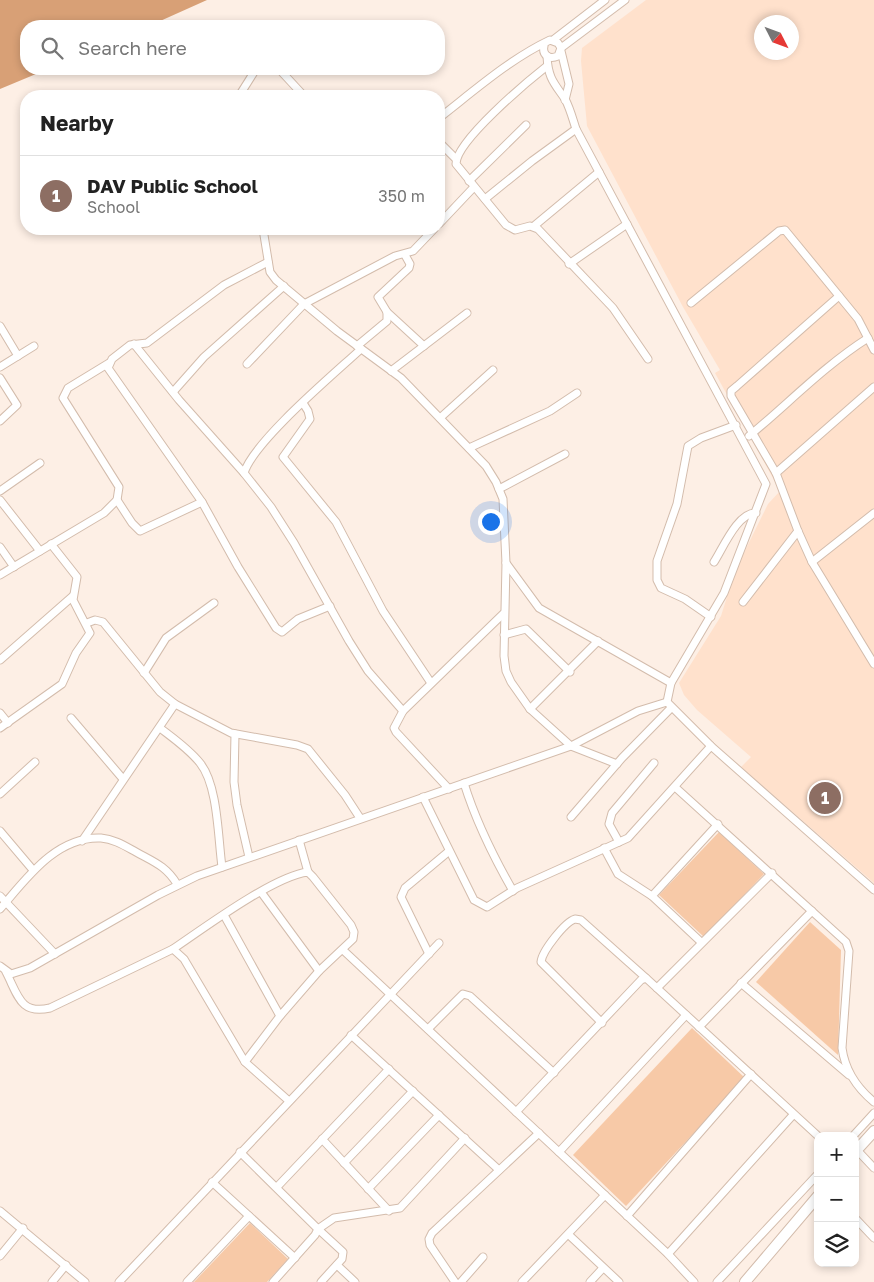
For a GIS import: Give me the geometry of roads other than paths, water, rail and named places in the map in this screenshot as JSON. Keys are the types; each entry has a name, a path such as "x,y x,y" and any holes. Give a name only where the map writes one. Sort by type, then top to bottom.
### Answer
{"main road":[{"path":"859,1148 874,1132"},
{"path":"745,1282 814,1201"}],"street":[{"path":"605,0 553,40 547,41 543,52 547,56 555,57 561,50 625,0"},
{"path":"553,40 558,43 561,50 569,84 565,100"},
{"path":"445,113 527,50 544,46"},
{"path":"547,56 547,66 555,88 565,100 576,129 766,484 724,593 671,683 669,705 571,817"},
{"path":"547,66 509,98 465,143 456,159 456,164 485,200 511,229 515,230 534,226 599,172"},
{"path":"243,90 252,75"},
{"path":"285,75 298,90"},
{"path":"445,217 526,125"},
{"path":"485,200 540,155 576,129"},
{"path":"445,148 456,159"},
{"path":"570,264 627,224"},
{"path":"534,226 613,308 648,359"},
{"path":"691,303 779,231 785,230 858,319 874,350"},
{"path":"264,235 270,272 304,304 391,371 486,466 499,489 502,499 506,563 503,614 506,670 519,696 530,709 571,746 617,764"},
{"path":"247,364 304,304 395,256 413,251 428,235"},
{"path":"404,255 410,264 409,268 378,297 387,312 424,346"},
{"path":"0,575 104,513 117,500 120,487 63,398 68,388 109,363 124,349 134,344 147,343 224,285 268,262"},
{"path":"173,392 204,357 284,286"},
{"path":"839,296 731,391 733,401 776,473 798,532 812,562 874,664"},
{"path":"244,473 267,440 382,326 388,318 387,312"},
{"path":"391,371 467,313"},
{"path":"0,326 18,356"},
{"path":"744,440 802,388 845,353 868,338"},
{"path":"134,344 244,473 276,514 368,671 403,711"},
{"path":"0,367 34,346"},
{"path":"109,363 110,372 202,502 238,567 279,631 285,630 298,619 330,606"},
{"path":"440,418 493,370"},
{"path":"0,378 17,405 0,421"},
{"path":"776,473 874,387"},
{"path":"469,448 550,411 578,393"},
{"path":"303,404 308,411 310,419 283,458 336,522 383,611 431,683"},
{"path":"711,617 684,599 661,588 658,585 656,570 677,504 688,446 701,438 736,425"},
{"path":"499,489 565,454"},
{"path":"0,491 40,463"},
{"path":"0,500 40,551"},
{"path":"117,500 132,523 140,530 202,502"},
{"path":"714,562 741,518 750,513 756,513"},
{"path":"812,562 874,513"},
{"path":"743,602 798,532"},
{"path":"0,728 65,680 76,653 90,633 87,623 75,604 73,596 77,577 51,544"},
{"path":"0,547 14,567"},
{"path":"506,563 539,608 671,683"},
{"path":"0,660 73,596"},
{"path":"144,673 166,638 214,604"},
{"path":"449,789 394,728 403,711 503,614"},
{"path":"87,623 95,620 103,622 166,699 235,734 297,745 308,749 345,795 360,818"},
{"path":"504,635 526,629 570,672"},
{"path":"530,709 570,672 598,641"},
{"path":"82,841 175,704"},
{"path":"669,705 711,746 874,890"},
{"path":"6,972 17,973 30,968 178,884 360,818 571,746 638,712 669,705"},
{"path":"0,713 8,723"},
{"path":"71,718 123,779"},
{"path":"160,728 190,752 204,768 213,795 222,867"},
{"path":"235,734 234,782 237,806 250,858"},
{"path":"423,797 448,852 474,900 482,907 490,906 513,890 620,842 631,835 711,746"},
{"path":"0,794 35,762"},
{"path":"620,842 609,824 612,813 654,763"},
{"path":"464,784 474,814 492,854 513,890"},
{"path":"675,787 846,942 849,951 842,1048 851,1077"},
{"path":"652,896 718,824"},
{"path":"0,831 33,870"},
{"path":"56,954 2,903 33,870 51,855 82,841 102,838 119,843 167,869 178,884"},
{"path":"245,1062 280,1016 319,971 353,939 354,932 308,872 299,840"},
{"path":"604,848 618,874 652,896 701,942"},
{"path":"429,954 401,897 405,888 448,852"},
{"path":"0,966 6,972 22,1003 33,1010 50,1008 173,949 261,892 298,873 308,872"},
{"path":"657,988 772,873"},
{"path":"261,892 319,971"},
{"path":"700,1027 812,911"},
{"path":"224,915 280,1016"},
{"path":"602,1023 541,962 544,952 565,925 575,919 581,920 646,978 814,1133"},
{"path":"119,1282 438,943"},
{"path":"173,949 178,951 184,959 245,1062 289,1101"},
{"path":"342,950 668,1254 694,1282"},
{"path":"516,1112 641,980 646,978"},
{"path":"741,983 851,1077 874,1102"},
{"path":"428,1029 463,994 470,996 554,1073"},
{"path":"559,1152 686,1015"},
{"path":"351,1035 500,1170"},
{"path":"277,1187 389,1069"},
{"path":"627,1216 751,1074"},
{"path":"344,1163 413,1091"},
{"path":"857,1132 874,1113"},
{"path":"368,1190 439,1115"},
{"path":"668,1254 793,1115"},
{"path":"455,1282 430,1245 429,1239 438,1226 539,1133"},
{"path":"273,1282 315,1235 318,1229 334,1218 389,1211 405,1204 465,1138"},
{"path":"322,1139 389,1211"},
{"path":"240,1152 343,1252 342,1259 321,1282"},
{"path":"859,1154 874,1168"},
{"path":"717,1282 815,1177"},
{"path":"212,1182 295,1258"},
{"path":"522,1282 569,1235 605,1195"},
{"path":"0,1211 23,1228 85,1282"},
{"path":"187,1282 249,1216"},
{"path":"859,1222 874,1238"},
{"path":"0,1256 23,1228"},
{"path":"569,1235 619,1282"},
{"path":"461,1282 483,1258"},
{"path":"52,1282 66,1265"},
{"path":"337,1265 355,1282"},
{"path":"590,1282 603,1268"}],"place":[{"name":"DAV Public School","path":"825,798"}]}
